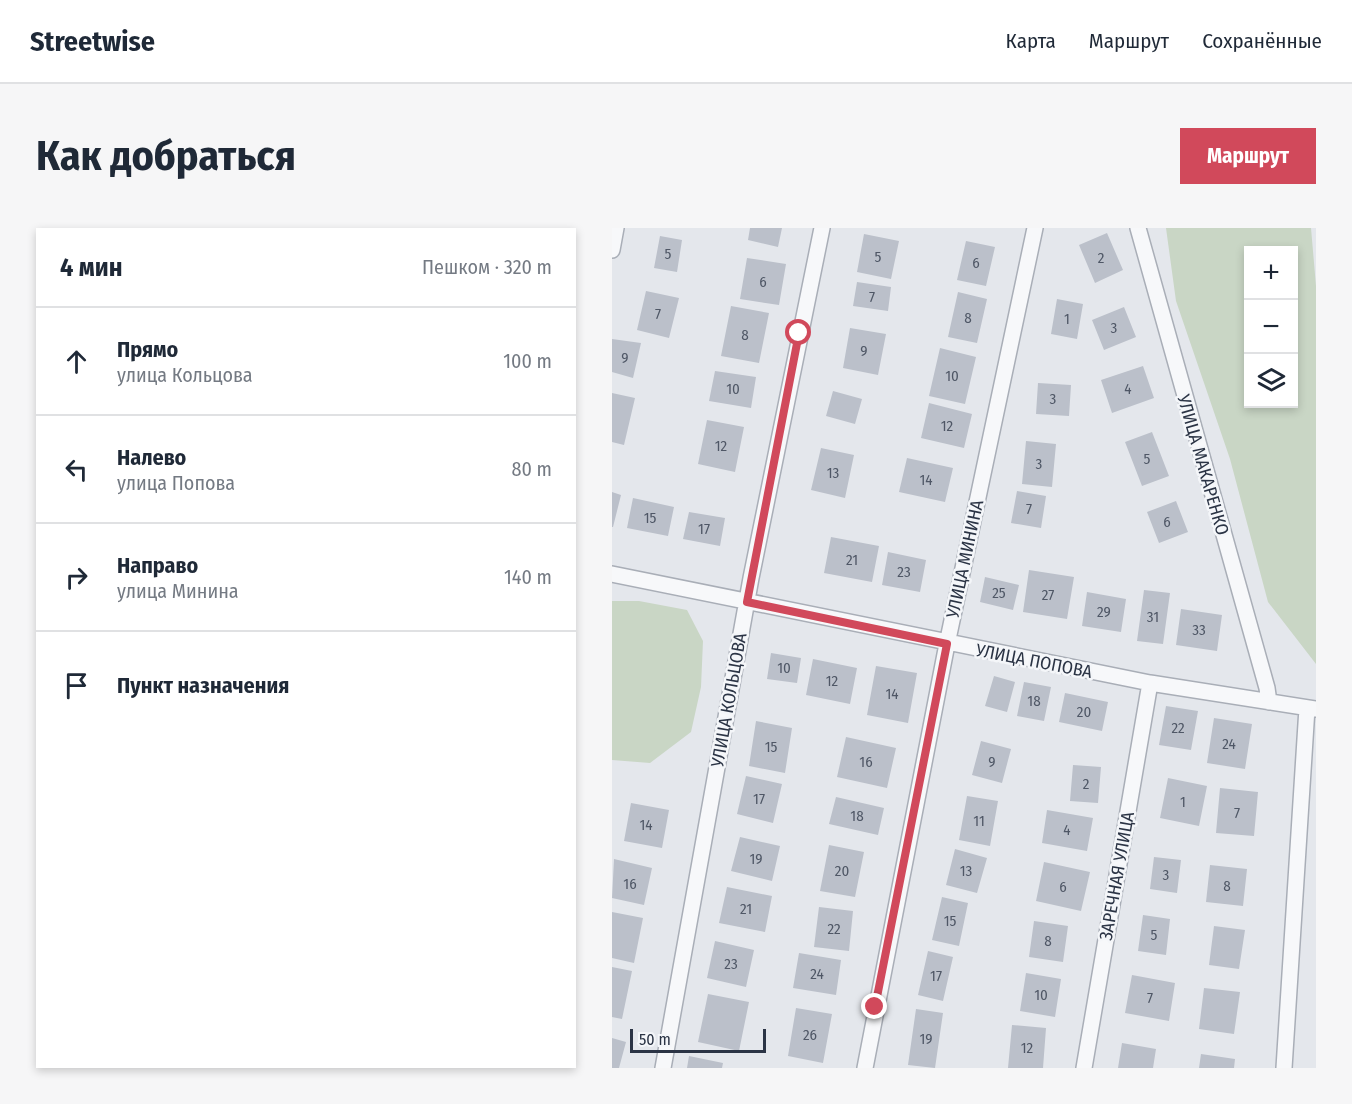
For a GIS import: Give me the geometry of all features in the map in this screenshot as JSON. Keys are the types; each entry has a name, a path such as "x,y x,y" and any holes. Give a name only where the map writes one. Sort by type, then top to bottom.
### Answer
{"street":[{"path":"612,250 616,228"},
{"name":"УЛИЦА КОЛЬЦОВА","path":"663,1068 747,602 822,228"},
{"name":"УЛИЦА МИНИНА","path":"866,1068 947,644 1035,228"},
{"name":"УЛИЦА МАКАРЕНКО","path":"1138,228 1169,346 1267,688 1269,702"},
{"name":"УЛИЦА ПОПОВА","path":"612,574 947,644 1150,683 1311,708"},
{"name":"ЗАРЕЧНАЯ УЛИЦА","path":"1084,1068 1150,683"},
{"path":"1284,1068 1311,708"}],"green space":[{"path":"1166,228 1311,228 1316,286 1316,664 1268,602 1230,459 1176,301"},
{"path":"612,601 639,601 687,610 703,641 701,687 691,732 650,763 612,760"}],"building":[{"path":"750,228 782,228 778,247 748,240"},
{"path":"1107,233 1123,270 1095,283 1079,245"},
{"path":"864,234 899,241 891,279 857,272"},
{"path":"660,236 682,240 677,272 654,268"},
{"path":"966,241 995,247 986,286 957,280"},
{"path":"747,258 786,264 779,305 740,299"},
{"path":"857,282 891,287 888,311 853,306"},
{"path":"646,291 679,298 669,338 637,330"},
{"path":"958,292 987,299 977,343 948,337"},
{"path":"1057,299 1083,304 1077,339 1051,334"},
{"path":"731,306 769,313 759,363 721,356"},
{"path":"1124,307 1136,337 1104,350 1092,320"},
{"path":"850,328 886,334 878,375 843,368"},
{"path":"612,339 641,343 633,378 612,372"},
{"path":"940,348 976,357 965,404 929,396"},
{"path":"1143,366 1154,398 1112,413 1101,380"},
{"path":"715,371 756,377 751,408 709,401"},
{"path":"1038,383 1071,385 1069,416 1036,414"},
{"path":"833,391 862,399 855,424 826,416"},
{"path":"612,393 635,398 624,445 612,442"},
{"path":"929,403 972,414 964,448 921,438"},
{"path":"707,420 744,427 735,472 698,464"},
{"path":"1152,432 1169,476 1142,486 1125,442"},
{"path":"1026,441 1056,444 1052,487 1022,484"},
{"path":"821,448 854,455 845,498 811,490"},
{"path":"907,458 953,468 945,502 899,492"},
{"path":"1017,491 1046,496 1041,528 1011,523"},
{"path":"612,492 621,495 613,527 612,527"},
{"path":"633,498 674,507 668,536 627,528"},
{"path":"1176,501 1188,532 1159,543 1147,512"},
{"path":"689,512 725,518 720,546 683,539"},
{"path":"831,537 879,546 872,582 824,573"},
{"path":"888,552 926,560 920,592 882,585"},
{"path":"1029,570 1074,577 1067,619 1023,612"},
{"path":"985,577 1019,585 1013,610 980,602"},
{"path":"1144,590 1170,593 1163,644 1137,641"},
{"path":"1087,592 1126,599 1121,632 1082,626"},
{"path":"1181,609 1222,615 1217,651 1176,645"},
{"path":"771,653 801,658 797,683 767,679"},
{"path":"813,659 857,668 850,704 806,695"},
{"path":"876,666 917,673 908,723 867,715"},
{"path":"994,676 1015,682 1007,712 985,706"},
{"path":"1024,682 1051,687 1044,721 1017,716"},
{"path":"1065,693 1108,702 1102,731 1059,722"},
{"path":"1166,706 1198,711 1191,750 1159,745"},
{"path":"1214,718 1252,724 1245,769 1207,763"},
{"path":"756,721 792,728 785,773 749,766"},
{"path":"846,737 896,748 887,788 837,777"},
{"path":"981,741 1011,749 1002,783 972,775"},
{"path":"1073,765 1101,767 1098,803 1070,801"},
{"path":"746,776 782,784 773,823 737,814"},
{"path":"1168,778 1207,786 1199,826 1160,818"},
{"path":"1220,788 1258,792 1254,836 1216,833"},
{"path":"967,796 998,801 990,846 959,840"},
{"path":"836,797 884,808 878,835 829,824"},
{"path":"631,803 669,810 662,848 624,841"},
{"path":"1047,810 1093,818 1087,851 1042,843"},
{"path":"740,837 780,846 772,881 731,871"},
{"path":"829,845 864,852 855,897 820,891"},
{"path":"955,849 987,858 977,893 946,885"},
{"path":"1154,857 1181,860 1177,893 1150,889"},
{"path":"614,859 652,868 644,905 612,898"},
{"path":"1044,862 1090,872 1081,911 1036,901"},
{"path":"1210,865 1247,869 1243,906 1206,902"},
{"path":"727,887 772,896 765,932 719,923"},
{"path":"942,897 968,903 959,946 932,940"},
{"path":"819,907 853,911 849,951 814,947"},
{"path":"612,912 643,918 634,963 612,958"},
{"path":"1143,915 1170,919 1166,955 1138,951"},
{"path":"1034,921 1068,926 1063,962 1029,957"},
{"path":"1214,926 1245,930 1239,969 1209,965"},
{"path":"715,941 754,950 746,987 707,978"},
{"path":"928,951 953,957 943,1001 918,995"},
{"path":"799,953 841,960 836,995 793,988"},
{"path":"612,967 632,971 622,1019 612,1017"},
{"path":"1026,973 1061,979 1055,1017 1020,1011"},
{"path":"1132,975 1175,983 1169,1021 1125,1013"},
{"path":"1204,988 1240,992 1234,1034 1199,1029"},
{"path":"708,994 749,1002 739,1051 698,1042"},
{"path":"796,1008 832,1014 823,1063 788,1056"},
{"path":"916,1009 943,1013 935,1068 908,1065"},
{"path":"1012,1025 1046,1028 1043,1068 1008,1068"},
{"path":"612,1038 626,1042 619,1068 612,1068"},
{"path":"1122,1043 1156,1049 1153,1068 1118,1068"},
{"path":"1201,1054 1235,1059 1234,1068 1199,1068"},
{"path":"689,1056 723,1063 722,1068 687,1068"}],"route":[{"path":"799,333 747,602 947,644 875,1007"}]}
